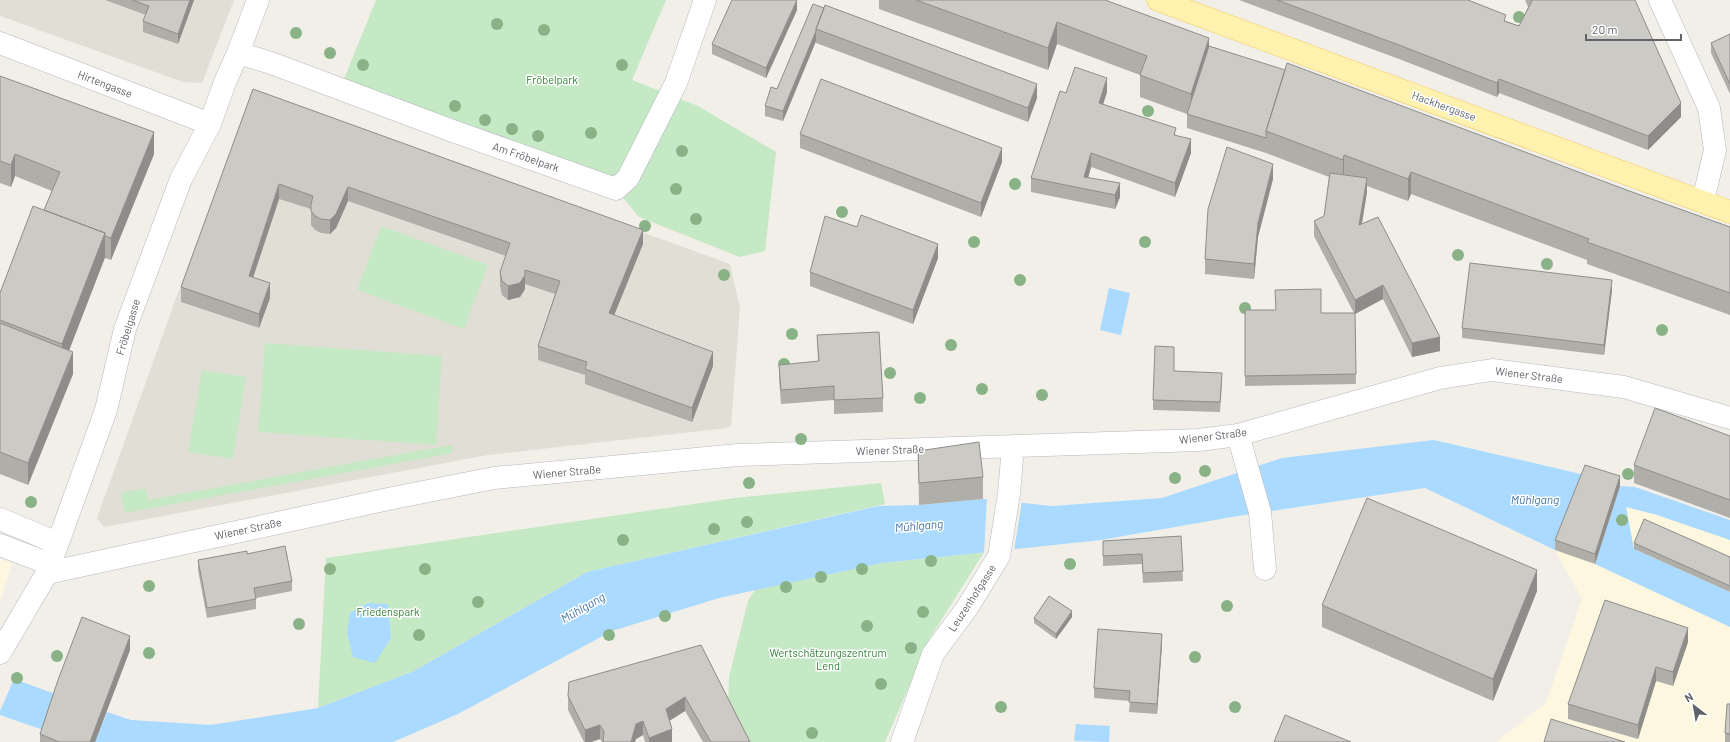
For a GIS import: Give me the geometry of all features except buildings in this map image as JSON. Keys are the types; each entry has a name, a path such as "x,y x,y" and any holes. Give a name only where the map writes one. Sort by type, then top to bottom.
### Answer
{"main road":[{"name":"Hackhergasse","path":"1158,0 1730,212"}],"street":[{"name":"Fröbelgasse","path":"0,653 48,569 106,410 125,330 181,179 210,124 258,0"},
{"name":"Am Fröbelpark","path":"238,53 272,63 450,130 616,189 628,178 676,83 705,0"},
{"path":"1660,0 1709,108 1715,150 1703,201"},
{"name":"Hirtengasse","path":"0,42 210,124"},
{"name":"Wiener Straße","path":"48,569 494,478 738,455 1199,440 1238,435 1440,378 1492,370 1624,387 1730,418"},
{"path":"1238,435 1260,512 1265,569"},
{"name":"Leuzenhofgasse","path":"902,742 933,654 967,608 999,556 1009,494 1013,446"},
{"path":"0,519 57,543"},
{"path":"0,545 48,569"}],"shaded area":[{"path":"0,0 234,0 202,83 183,82 0,16"},
{"path":"253,91 730,264 740,308 731,426 727,428 488,455 104,527 97,518 175,301"},
{"path":"1620,486 1657,515 1730,540 1730,701 1728,703 1726,742 1496,742 1546,703 1582,599 1555,550"},
{"path":"0,559 12,564 0,602"}],"green space":[{"name":"Fröbelpark","path":"376,0 666,0 632,80 698,106 776,152 765,251 740,257 639,217 616,189 340,89"},
{"path":"381,226 488,265 464,329 357,290"},
{"path":"265,343 442,356 436,445 258,432"},
{"path":"202,370 246,377 233,459 188,452"},
{"path":"451,445 453,453 125,513 121,493 145,488 148,500"},
{"name":"Friedenspark","path":"881,483 885,504 587,572 414,671 318,708 326,558 735,498"},
{"name":"Wertschätzungszentrum Lend","path":"984,552 930,638 885,742 748,742 728,706 729,677 748,601 755,590 882,563"}],"water":[{"path":"1109,288 1130,293 1121,335 1100,330"},
{"name":"Mühlgang","path":"1434,440 1585,475 1555,550 1425,488 1232,517 1101,540 882,563 719,598 612,631 458,714 393,742 95,742 107,712 131,720 211,725 318,708 414,671 587,572 878,506 919,505 983,499 1052,506 1162,498 1282,458"},
{"path":"1620,486 1635,487 1730,520 1730,540 1657,515 1626,507 1634,549 1730,592 1730,627 1595,564"},
{"path":"368,603 388,604 391,638 375,663 353,657 347,633 350,613"},
{"path":"0,674 58,695 46,731 0,715"},
{"path":"1076,724 1110,726 1109,742 1074,741"}],"pier":[{"path":"987,497 1022,501 1014,551 984,554"},
{"path":"0,672 12,676 14,679 0,711"}]}
